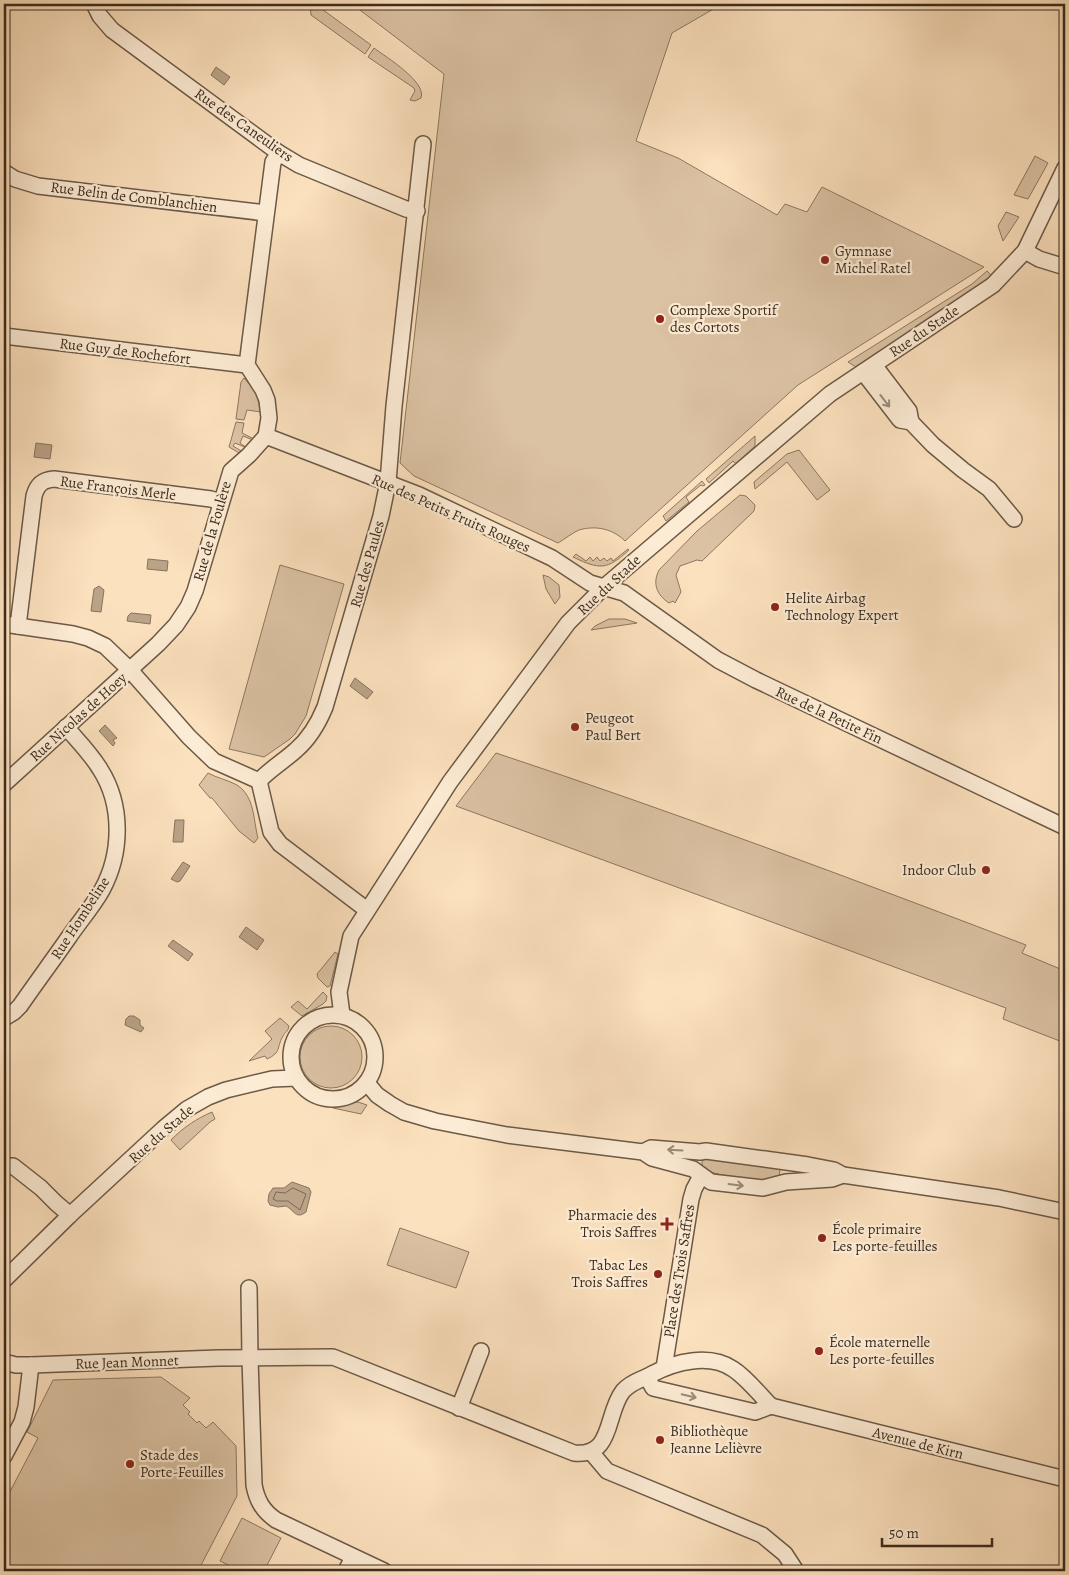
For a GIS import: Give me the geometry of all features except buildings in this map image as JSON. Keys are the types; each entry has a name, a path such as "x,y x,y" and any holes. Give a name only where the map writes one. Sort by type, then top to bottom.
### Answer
{"street":[{"name":"Rue des Caneuliers","path":"94,4 100,16 112,30 279,153 308,168 406,209 416,211"},
{"name":"Rue des Paules","path":"259,781 268,771 304,743 312,733 325,707 381,516 388,482 394,406 423,144"},
{"path":"266,436 269,418 267,400 247,365 273,162 279,153"},
{"name":"Rue du Stade","path":"342,1015 340,992 351,936 456,774 568,623 604,587 830,394 993,285 1025,251 1065,168"},
{"name":"Rue Belin de Comblanchien","path":"4,172 15,179 38,186 266,213"},
{"path":"1025,251 1039,260 1065,267"},
{"name":"Rue Guy de Rochefort","path":"4,336 247,365"},
{"path":"869,369 909,411 911,422 933,445 963,470 989,488 1014,519"},
{"name":"Rue des Petits Fruits Rouges","path":"266,436 372,478 388,482 525,545 563,564 590,583 604,587"},
{"name":"Rue de la Foulère","path":"130,670 176,626 188,607 195,591 231,470 249,455 266,436"},
{"name":"Rue François Merle","path":"11,625 34,496 39,485 43,482 54,479 211,499 221,502"},
{"name":"Rue de la Petite Fin","path":"604,587 624,593 718,660 756,680 1065,827"},
{"path":"11,625 88,638 106,646 130,670 189,737 214,761 259,781 275,839 367,910"},
{"name":"Rue Nicolas de Hoey","path":"4,784 130,670"},
{"name":"Rue Hombeline","path":"4,1018 20,1006 101,891 115,855 118,827 116,810 108,784 101,769 66,727"},
{"path":"342,1015 355,1020 366,1030 373,1042 376,1056 374,1070 367,1083 357,1092 344,1098 330,1099 316,1096 305,1089 296,1078 291,1065 291,1052 294,1040 301,1029 310,1021 320,1016 342,1015"},
{"name":"Rue du Stade","path":"4,1280 162,1129 187,1109 208,1097 226,1090 272,1079 296,1078"},
{"path":"367,1083 377,1095 404,1112 435,1121 507,1135 642,1152 652,1158 687,1167 711,1182 763,1188 783,1183 832,1179 843,1175"},
{"path":"642,1152 651,1148 706,1151 783,1161 834,1170 843,1175 999,1198 1065,1212"},
{"name":"Place des Trois Saffres","path":"664,1368 691,1199 698,1173 695,1163 700,1152"},
{"path":"783,1161 786,1172 783,1183"},
{"path":"4,1167 13,1166 41,1188 70,1215"},
{"path":"249,1288 254,1485 258,1501 266,1512 276,1520 384,1571"},
{"path":"460,1408 481,1351"},
{"name":"Rue Jean Monnet","path":"4,1362 31,1365 328,1356 338,1358 574,1454 591,1452"},
{"path":"647,1378 653,1388 755,1412 771,1406 736,1371 726,1365 704,1360 677,1364 664,1368 647,1378 637,1380 622,1393 602,1443 591,1452 607,1471 762,1535 785,1554 796,1571"},
{"path":"4,1456 22,1422 26,1407 31,1365"},
{"name":"Avenue de Kirn","path":"771,1406 1065,1479"},
{"path":"346,1571 353,1557"}],"shaded area":[{"path":"310,4 315,4 371,45 365,54 311,15"},
{"name":"Complexe Sportif des Cortots","path":"352,4 722,4 672,33 636,141 678,158 777,215 785,204 807,212 822,187 984,267 798,385 625,541 610,531 592,528 579,530 558,543 414,476 400,463 444,74"},
{"path":"374,48 412,78 418,85 421,98 415,101 410,100 415,91 414,88 368,57"},
{"path":"1035,156 1048,163 1028,199 1014,195"},
{"path":"1006,212 1019,217 1003,241 998,226"},
{"path":"987,271 992,276 976,291 856,367 848,362 972,284"},
{"path":"244,378 256,392 261,412 247,410 244,420 236,419 241,382"},
{"path":"236,422 244,423 242,433 254,439 243,436 240,443 247,448 235,443 233,446 243,452 241,454 229,447"},
{"path":"755,436 755,446 736,464 733,461 709,483 706,479"},
{"path":"799,450 830,490 817,500 787,462 755,489 754,482 787,454"},
{"path":"702,481 705,485 701,485 686,497 689,502 666,521 663,516"},
{"path":"740,495 746,496 755,505 754,511 702,561 697,560 680,566 676,575 681,592 675,603 673,601 669,603 661,596 657,589 656,580 659,570 697,531"},
{"path":"628,549 621,557 609,564 603,566 590,564 573,557 576,554 586,561 590,557 593,561 597,557 600,561 604,558 607,561 611,558 613,561"},
{"path":"280,565 344,584 306,716 290,739 264,757 229,749"},
{"path":"543,575 559,585 560,597 555,604 546,589"},
{"path":"609,619 625,619 637,623 591,630"},
{"path":"496,753 762,846 1026,945 1022,953 1065,971 1065,1043 1003,1019 1006,1008 456,806"},
{"path":"208,773 237,785 247,796 252,809 258,838 254,843 239,831 199,785"},
{"path":"335,952 338,954 330,986 327,987 318,978 317,974"},
{"path":"323,992 327,996 326,1001 302,1016 291,1007 298,1001 307,1009"},
{"path":"280,1018 289,1026 277,1052 267,1059 265,1056 249,1061 272,1039 265,1031"},
{"path":"331,1026 343,1028 353,1035 360,1045 362,1057 360,1069 353,1079 343,1086 331,1088 319,1086 309,1079 302,1069 300,1057 302,1045 309,1035 319,1028"},
{"path":"358,1102 367,1105 361,1114 333,1108 333,1106"},
{"path":"212,1112 215,1119 180,1150 171,1140 190,1124"},
{"path":"704,1158 778,1166 780,1170 779,1177 766,1181 722,1175 702,1170"},
{"path":"400,1228 469,1252 456,1288 387,1265"},
{"name":"Stade des Porte-Feuilles","path":"161,1377 190,1398 183,1405 190,1412 188,1414 197,1423 199,1421 206,1428 213,1422 236,1446 237,1496 198,1571 4,1571 4,1503 38,1438 27,1432 53,1380"},
{"path":"242,1518 281,1538 264,1571 241,1571 220,1561"}],"water":[{"path":"216,67 230,77 224,85 211,75"},
{"path":"36,443 52,445 50,459 34,457"},
{"path":"148,559 168,561 167,571 147,569"},
{"path":"99,586 104,590 101,612 91,611 94,589"},
{"path":"131,613 151,615 150,624 127,621"},
{"path":"355,678 373,692 367,699 350,686"},
{"path":"105,725 117,738 113,740 115,743 113,746 99,731"},
{"path":"175,820 184,820 183,842 173,842"},
{"path":"183,862 190,866 180,881 177,882 171,879"},
{"path":"246,927 264,940 257,950 239,937"},
{"path":"173,940 193,954 188,961 168,946"},
{"path":"129,1016 134,1016 140,1020 140,1025 144,1028 141,1032 125,1025 126,1019"},
{"path":"292,1182 309,1188 311,1192 306,1212 300,1215 295,1214 286,1206 270,1205 268,1201 269,1194 273,1188 284,1188"}],"place":[{"name":"Gymnase Michel Ratel","path":"825,260"},
{"name":"Complexe Sportif des Cortots","path":"660,319"},
{"name":"Helite Airbag Technology Expert","path":"775,607"},
{"name":"Peugeot Paul Bert","path":"575,727"},
{"name":"Indoor Club","path":"986,870"},
{"name":"Pharmacie des Trois Saffres","path":"667,1224"},
{"name":"École primaire Les porte-feuilles","path":"822,1238"},
{"name":"Tabac Les Trois Saffres","path":"658,1274"},
{"name":"École maternelle Les porte-feuilles","path":"819,1351"},
{"name":"Bibliothèque Jeanne Lelièvre","path":"660,1440"},
{"name":"Stade des Porte-Feuilles","path":"130,1464"}]}
